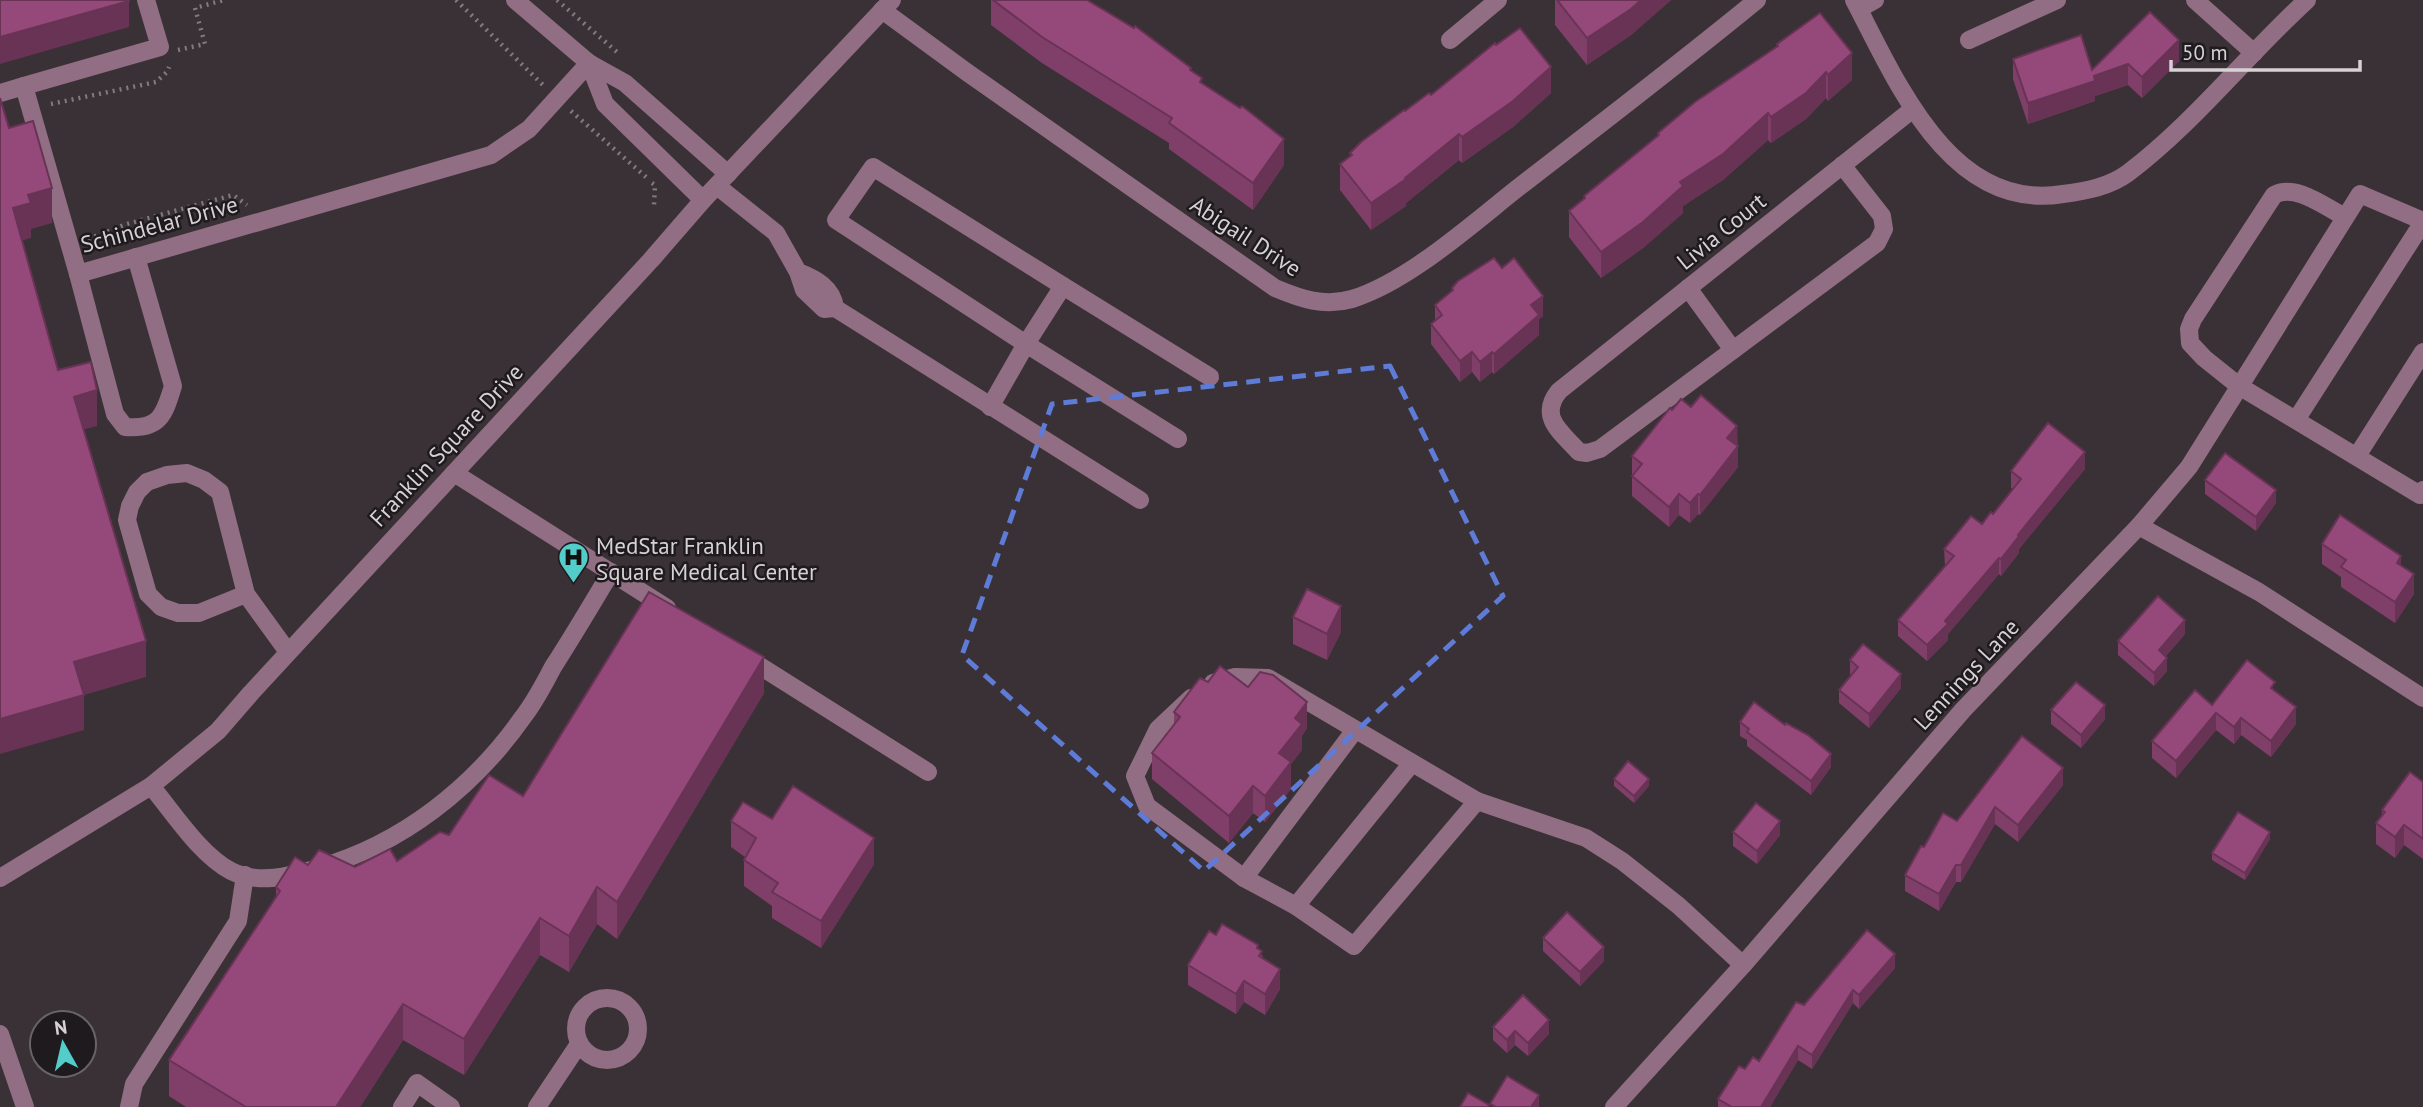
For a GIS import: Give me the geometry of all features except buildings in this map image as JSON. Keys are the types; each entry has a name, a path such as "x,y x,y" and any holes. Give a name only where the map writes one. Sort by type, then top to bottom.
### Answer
{"street":[{"path":"0,93 160,47 146,0"},
{"path":"516,0 589,63 625,83 776,233 799,272 804,290 824,309 835,308 1140,500"},
{"path":"1450,40 1498,0"},
{"name":"Abigail Drive","path":"887,5 968,73 1275,288 1304,300 1323,303 1349,300 1381,289 1451,241 1757,0"},
{"path":"1875,0 1856,5 1913,109 1946,151 1962,166 2001,188 2028,195 2056,195 2094,189 2125,175 2170,137 2307,0"},
{"path":"1969,40 2057,0"},
{"path":"2195,0 2254,53"},
{"name":"Franklin Square Drive","path":"0,878 151,786 218,731 722,180 887,5"},
{"path":"589,63 605,104 704,200"},
{"name":"Schindelar Drive","path":"24,86 78,274 491,155 529,129 589,63"},
{"name":"Livia Court","path":"1733,350 1600,449 1587,453 1579,452 1553,423 1549,412 1550,402 1559,391 1913,109"},
{"path":"1688,288 1733,350 1877,243 1884,229 1882,216 1842,165"},
{"path":"1178,439 836,220 873,167 1210,377"},
{"path":"2345,217 2294,191 2282,190 2274,195 2193,318 2189,329 2190,343 2239,386 2422,494"},
{"name":"Lennings Lane","path":"1614,1107 1743,965 1964,710 2139,526 2189,467 2360,194 2423,222"},
{"path":"2296,420 2423,222"},
{"path":"78,274 115,414 125,427 143,429 157,422 167,405 173,386 136,257"},
{"path":"990,407 1063,286"},
{"path":"2357,456 2423,352"},
{"path":"246,594 199,613 178,613 161,607 148,594 127,520 137,492 148,482 167,475 187,473 204,480 219,492 246,594 288,652"},
{"path":"454,473 679,615"},
{"path":"2139,526 2259,592 2423,698"},
{"path":"151,786 204,850 231,871 258,879 285,878 344,861 386,843 436,809 484,766 524,717 611,572"},
{"path":"724,643 928,772"},
{"path":"1478,800 1354,946 1296,906 1244,877 1147,806 1135,776 1158,729 1204,685 1235,677 1268,678 1478,800 1586,838 1622,861 1679,906 1743,965"},
{"path":"1244,877 1355,730"},
{"path":"1296,906 1412,762"},
{"path":"129,1107 134,1084 238,921 245,875"},
{"path":"0,1034 25,1107"},
{"path":"537,1107 579,1044"},
{"path":"402,1107 417,1083 452,1107"}],"path":[{"path":"538,94 544,86"},
{"path":"73,253 90,246 88,238 233,195 250,207"}],"highlighted area":[{"path":"1390,366 1503,596 1204,871 962,655 1052,404"}],"place":[{"name":"MedStar Franklin Square Medical Center","path":"573,585"}]}
